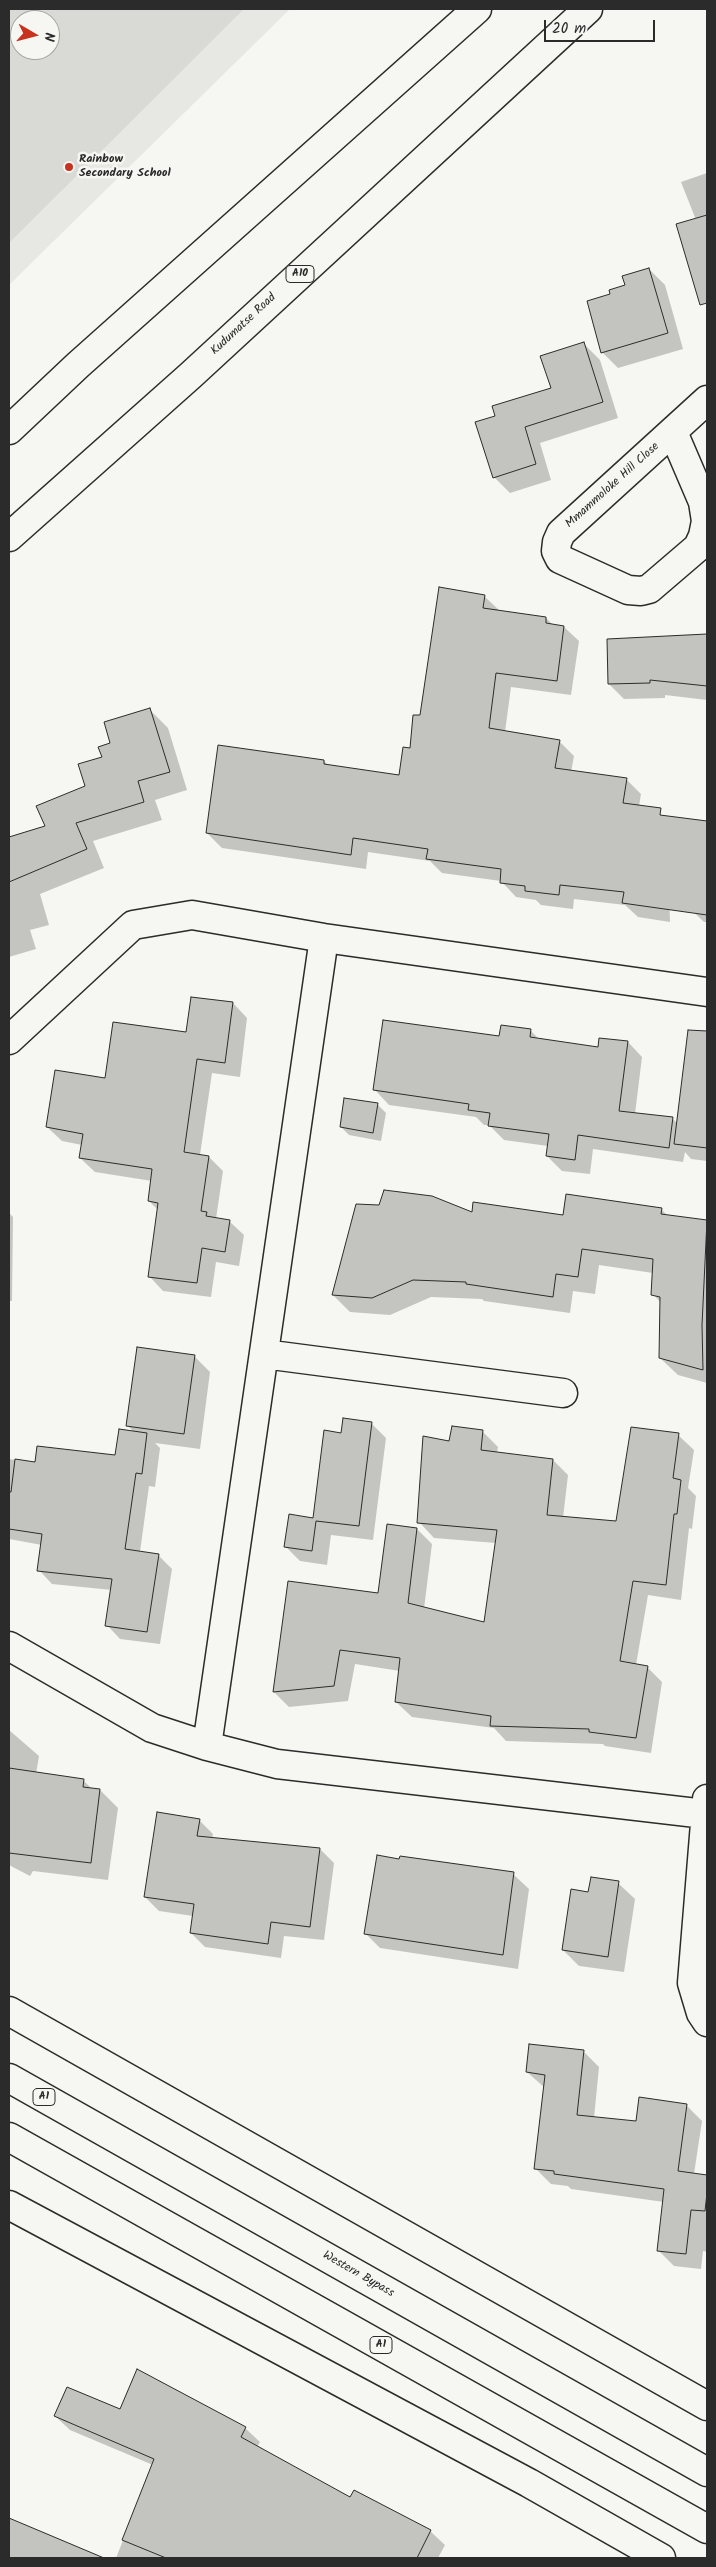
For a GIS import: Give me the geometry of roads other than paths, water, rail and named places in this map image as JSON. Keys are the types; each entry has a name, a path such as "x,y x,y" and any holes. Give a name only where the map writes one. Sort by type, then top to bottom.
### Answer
{"main road":[{"path":"9,430 78,365 477,9"},
{"name":"Kudumatse Road","path":"9,537 191,375 588,9"},
{"name":"Mmammoloke Hill Close","path":"674,432 703,502 706,521 698,547 650,589 641,591 628,590 560,559 556,551 561,533 707,400"},
{"path":"9,1040 133,925 192,915 324,938 707,992"},
{"path":"207,1746 324,938"},
{"path":"264,1354 563,1393"},
{"path":"9,1646 152,1728 207,1746 277,1764 706,1807 692,1984 701,2013 707,2022"},
{"path":"9,2011 707,2406"},
{"name":"Western Bypass","path":"9,2078 707,2472"},
{"name":"A1","path":"9,2137 55,2161 707,2529"},
{"path":"9,2205 529,2483 662,2558"}],"place":[{"name":"Rainbow Secondary School","path":"69,167"}]}
